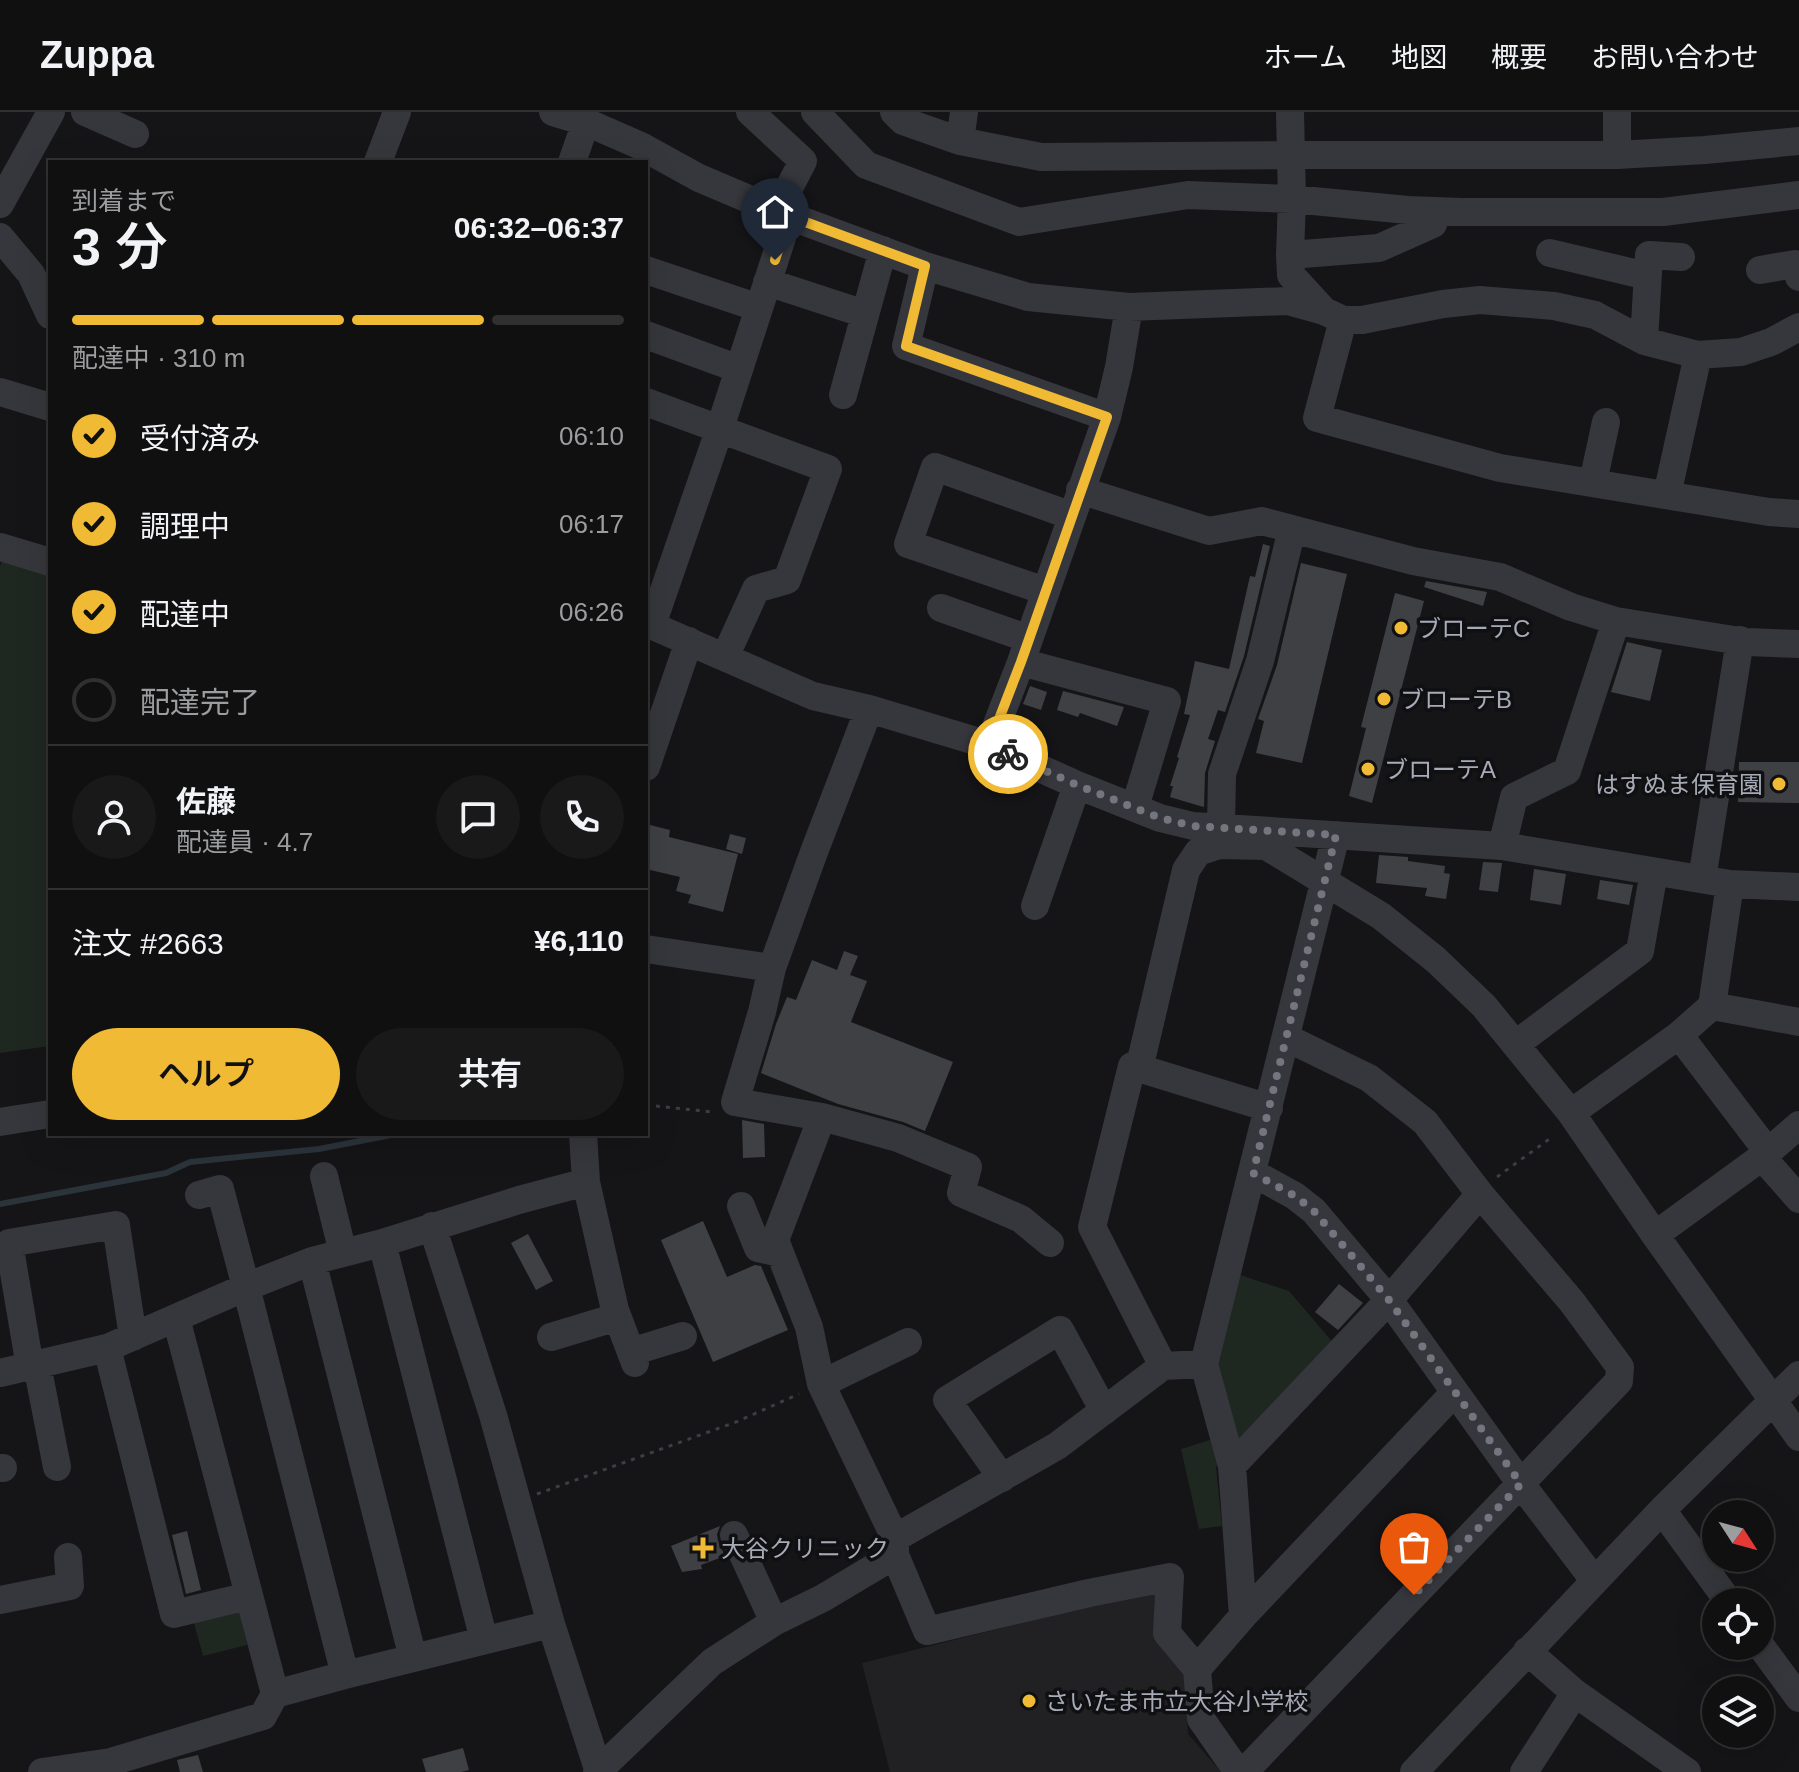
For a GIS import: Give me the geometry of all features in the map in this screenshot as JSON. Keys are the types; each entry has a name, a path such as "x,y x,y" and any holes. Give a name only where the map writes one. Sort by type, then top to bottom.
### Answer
{"street":[{"path":"0,204 51,112"},
{"path":"85,112 135,134"},
{"path":"379,160 397,112"},
{"path":"553,112 586,122 641,146 699,178 783,214 925,266 1028,297 1129,307 1288,301 1362,320 1480,300 1554,306 1595,315 1644,341 1698,355 1741,352 1771,342 1799,327"},
{"path":"750,112 803,161 783,214 763,295 720,428 649,624 813,696 869,709 989,745 1160,818 1193,826 1502,846 1716,881 1799,887"},
{"path":"815,112 866,165 1019,222 1188,195 1292,199 1462,212 1663,212 1799,195"},
{"path":"894,112 903,121 960,141 1041,157 1617,155 1799,141"},
{"path":"960,141 964,112"},
{"path":"1290,112 1291,275 1334,315"},
{"path":"1617,112 1617,155"},
{"path":"573,160 586,122"},
{"path":"1290,255 1379,248 1433,224"},
{"path":"0,237 31,274 48,311"},
{"path":"843,395 883,250"},
{"path":"1550,253 1647,276"},
{"path":"1644,341 1649,255 1681,257"},
{"path":"1760,270 1795,264 1799,277"},
{"path":"925,266 906,346 1107,417"},
{"path":"648,270 865,314"},
{"path":"989,745 1107,417 1129,307"},
{"path":"1334,315 1317,418 1500,468 1769,512 1799,514"},
{"path":"648,336 739,369"},
{"path":"1667,495 1698,355"},
{"path":"0,392 48,406"},
{"path":"648,403 828,469 787,580 756,589 725,657"},
{"path":"1593,482 1606,422"},
{"path":"1045,591 908,544 935,467 1076,503 1209,531 1262,521 1413,561 1500,577 1571,607 1616,621 1740,640 1799,644"},
{"path":"1221,828 1222,774 1260,661 1292,529"},
{"path":"0,547 48,561"},
{"path":"941,608 1025,650 1167,701 1135,807"},
{"path":"1502,846 1514,797 1567,771 1616,621"},
{"path":"1571,1113 1679,1035 1712,1006 1716,881 1740,640"},
{"path":"648,761 689,641"},
{"path":"869,709 772,968 735,1102 822,1117 898,1138 968,1167 961,1193 1021,1219 1050,1243"},
{"path":"1035,906 1077,785"},
{"path":"1243,1616 1232,1466 1204,1364 1336,835"},
{"path":"1139,1069 1186,870 1198,852 1219,845 1266,846 1381,916 1436,960 1484,1006 1571,1113 1799,1437"},
{"path":"1516,1044 1640,951 1654,872"},
{"path":"648,949 772,968"},
{"path":"1712,1006 1799,1022"},
{"path":"1679,1035 1799,1199"},
{"path":"822,1117 775,1240 809,1327 821,1384 895,1547 927,1631 1170,1577 1167,1633 1197,1669 1201,1719 1241,1772 1619,1381 1620,1367 1572,1302 1478,1192 1425,1122 1369,1078 1287,1038"},
{"path":"1163,1366 1092,1227 1132,1066 1269,1108"},
{"path":"0,1122 48,1114"},
{"path":"1655,1235 1765,1154 1799,1125"},
{"path":"583,1136 586,1182 617,1317 633,1358 683,1336"},
{"path":"1253,1173 1295,1196 1314,1211 1389,1300 1594,1580"},
{"path":"324,1176 343,1253"},
{"path":"0,1373 107,1348 312,1261 586,1182"},
{"path":"199,1195 220,1189 345,1675"},
{"path":"1232,1466 1389,1300 1478,1192"},
{"path":"741,1206 758,1248 780,1253"},
{"path":"57,1467 33,1366 11,1322 9,1243 116,1225 133,1337"},
{"path":"432,1226 493,1415 551,1624 598,1772 712,1662 774,1622 823,1598 895,1547 1057,1446 1163,1366 1204,1364"},
{"path":"382,1243 484,1640"},
{"path":"312,1261 413,1658"},
{"path":"551,1337 617,1317"},
{"path":"42,1772 111,1762 263,1716 275,1694 176,1318"},
{"path":"1002,1478 947,1400 1060,1330 1104,1411"},
{"path":"821,1384 908,1342"},
{"path":"107,1348 174,1614 248,1596"},
{"path":"1418,1771 1594,1580 1799,1375"},
{"path":"1197,1669 1243,1616 1455,1392"},
{"path":"1662,1510 1719,1588"},
{"path":"734,1535 774,1622"},
{"path":"0,1600 70,1586 68,1557"},
{"path":"275,1694 551,1624"},
{"path":"1527,1651 1575,1693 1687,1772"},
{"path":"1771,1660 1799,1698"},
{"path":"1524,1772 1575,1693"}],"path":[{"path":"648,1105 714,1112 735,1102"},
{"path":"1478,1192 1552,1137"},
{"path":"517,1501 736,1422 821,1384"}],"shaded area":[{"path":"4,557 48,570 48,1046 0,1053 0,566"},
{"path":"1240,1275 1289,1291 1335,1345 1236,1448 1210,1373"},
{"path":"1213,1439 1219,1463 1216,1467 1222,1526 1199,1529 1181,1449"},
{"name":"さいたま市立大谷小学校","path":"1162,1588 1184,1668 1188,1734 1221,1772 890,1772 862,1663"},
{"path":"239,1609 247,1645 203,1656 192,1616"}],"building":[{"path":"1263,544 1270,546 1244,656 1225,712 1218,710 1208,739 1215,741 1205,773 1204,807 1170,797 1177,757 1190,715 1184,714 1195,661 1229,669 1250,576 1255,577"},
{"path":"1301,563 1347,574 1302,763 1256,753 1264,721 1258,719 1277,665"},
{"path":"1426,581 1487,592 1483,606 1424,587"},
{"path":"1395,593 1424,601 1372,803 1349,796 1366,728 1361,727"},
{"path":"1627,642 1662,650 1650,701 1611,692"},
{"path":"1030,686 1047,692 1041,710 1023,704"},
{"path":"1063,691 1124,707 1117,726 1080,713 1078,717 1057,710"},
{"path":"1739,762 1799,762 1799,803 1738,802"},
{"path":"648,824 670,830 669,837 738,854 723,912 688,903 691,895 676,891 680,877 648,869"},
{"path":"730,834 746,838 742,854 726,849"},
{"path":"1379,855 1408,857 1408,861 1445,866 1444,873 1450,874 1446,899 1425,896 1427,888 1376,883"},
{"path":"1483,862 1502,863 1498,892 1479,890"},
{"path":"1534,869 1566,874 1561,905 1530,900"},
{"path":"1600,880 1633,885 1629,905 1597,899"},
{"path":"844,951 858,956 850,975 867,981 851,1022 953,1062 925,1131 838,1104 761,1073 787,997 796,1000 812,960 837,970"},
{"path":"742,1120 764,1124 765,1157 743,1158"},
{"path":"703,1221 727,1277 755,1265 761,1266 788,1330 713,1362 661,1240"},
{"path":"528,1234 553,1281 536,1290 511,1243"},
{"path":"1339,1284 1363,1303 1338,1330 1315,1312"},
{"path":"720,1526 718,1541 725,1556 701,1565 702,1569 682,1572 671,1546"},
{"path":"187,1531 201,1590 186,1594 172,1535"},
{"path":"463,1748 469,1770 426,1772 422,1759"},
{"path":"198,1755 203,1772 180,1772 177,1760"}],"waterway":[{"path":"0,1204 166,1173 190,1162 319,1149 386,1136"}],"way so far":[{"path":"1008,754 1160,818 1193,826 1336,835 1253,1173 1295,1196 1314,1211 1389,1300 1521,1484 1414,1595"}],"place":[{"name":"ブローテC","path":"1401,628"},
{"name":"ブローテB","path":"1384,699"},
{"name":"ブローテA","path":"1368,769"},
{"name":"はすぬま保育園","path":"1779,784"},
{"name":"大谷クリニック","path":"703,1548"},
{"name":"さいたま市立大谷小学校","path":"1029,1701"}],"route":[{"path":"775,260 789,216 925,266 906,346 1107,417 989,745 1008,754"}]}
